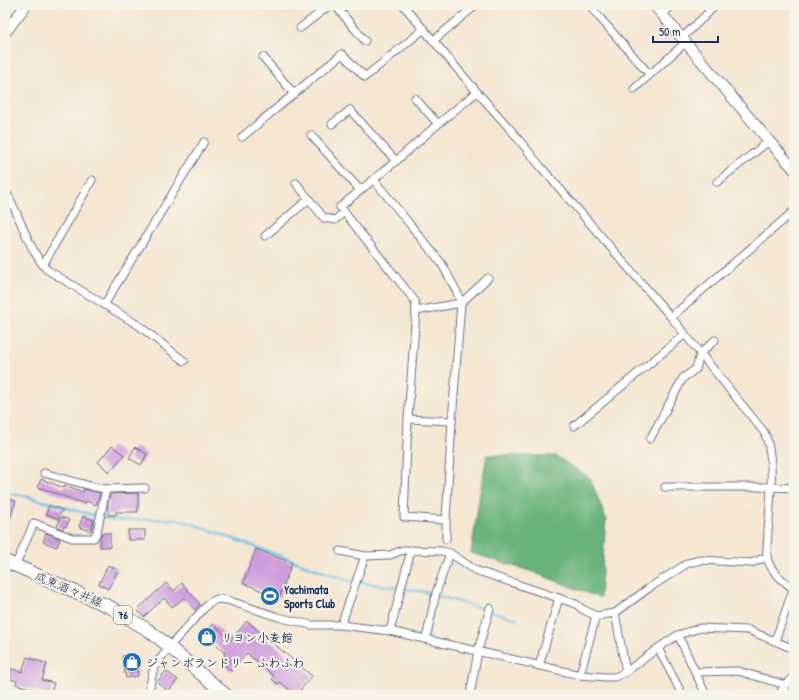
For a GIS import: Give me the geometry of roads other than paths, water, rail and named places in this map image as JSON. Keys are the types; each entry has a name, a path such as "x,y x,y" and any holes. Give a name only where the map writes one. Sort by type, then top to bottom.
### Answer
{"main road":[{"name":"成東酒々井線","path":"10,564 110,607 148,630 226,695"}],"street":[{"path":"5,33 26,5"},
{"path":"300,28 330,5"},
{"path":"345,5 337,8 365,41"},
{"path":"403,5 671,317 684,335 764,432 768,440 770,450 771,487 767,557 776,574 794,588 775,641"},
{"path":"434,40 476,5"},
{"path":"654,5 794,169"},
{"path":"662,15 673,5"},
{"path":"634,89 650,75 716,5"},
{"path":"593,10 650,75"},
{"path":"242,137 342,54 365,77 424,29"},
{"path":"263,57 294,94"},
{"path":"446,520 404,517 408,419 416,311 415,301 340,207 477,92"},
{"path":"415,98 438,124"},
{"path":"332,124 350,110 396,161"},
{"path":"311,135 360,190"},
{"path":"717,182 769,141"},
{"path":"104,305 204,142"},
{"path":"43,265 92,180"},
{"path":"374,180 442,264 457,292 461,303 452,421 446,539"},
{"path":"296,183 324,218 335,220 344,212"},
{"path":"5,190 43,265 50,272 144,330 184,361"},
{"path":"265,236 309,199"},
{"path":"671,317 794,211"},
{"path":"416,311 461,303 488,278"},
{"path":"574,426 684,335"},
{"path":"650,439 683,378 696,369 700,354 715,340"},
{"path":"408,419 452,421"},
{"path":"44,473 106,489 145,488"},
{"path":"665,487 794,488"},
{"path":"10,564 34,522 72,538 94,538 97,532 106,489"},
{"path":"340,551 365,556 390,555 403,550 442,551 450,553 475,570 576,604 582,609 596,616 615,613 649,588 688,564 701,560 751,564 767,557"},
{"path":"390,631 411,550"},
{"path":"426,639 436,593 450,553"},
{"path":"342,626 365,556"},
{"path":"539,666 559,598"},
{"path":"148,695 154,667 208,603 217,599 227,600 278,617 311,625 342,626 390,631 580,675 615,677 626,672 678,635 700,628 748,630 794,649"},
{"path":"470,695 478,651 490,608"},
{"path":"615,613 626,672"},
{"path":"580,675 596,616"},
{"path":"678,635 706,695"},
{"path":"658,648 682,694"},
{"path":"695,672 738,671 786,685"},
{"path":"778,695 794,676"}],"waterway":[{"path":"5,494 21,495 103,518 116,520 176,519 346,580 425,592 517,619"}],"railway":[{"path":"790,5 794,7"}],"place":[{"name":"Yachimata Sports Club","path":"270,596"},
{"name":"リヨン小麦館","path":"207,637"},
{"name":"ジャンボランドリー ふわふわ","path":"132,662"}]}
